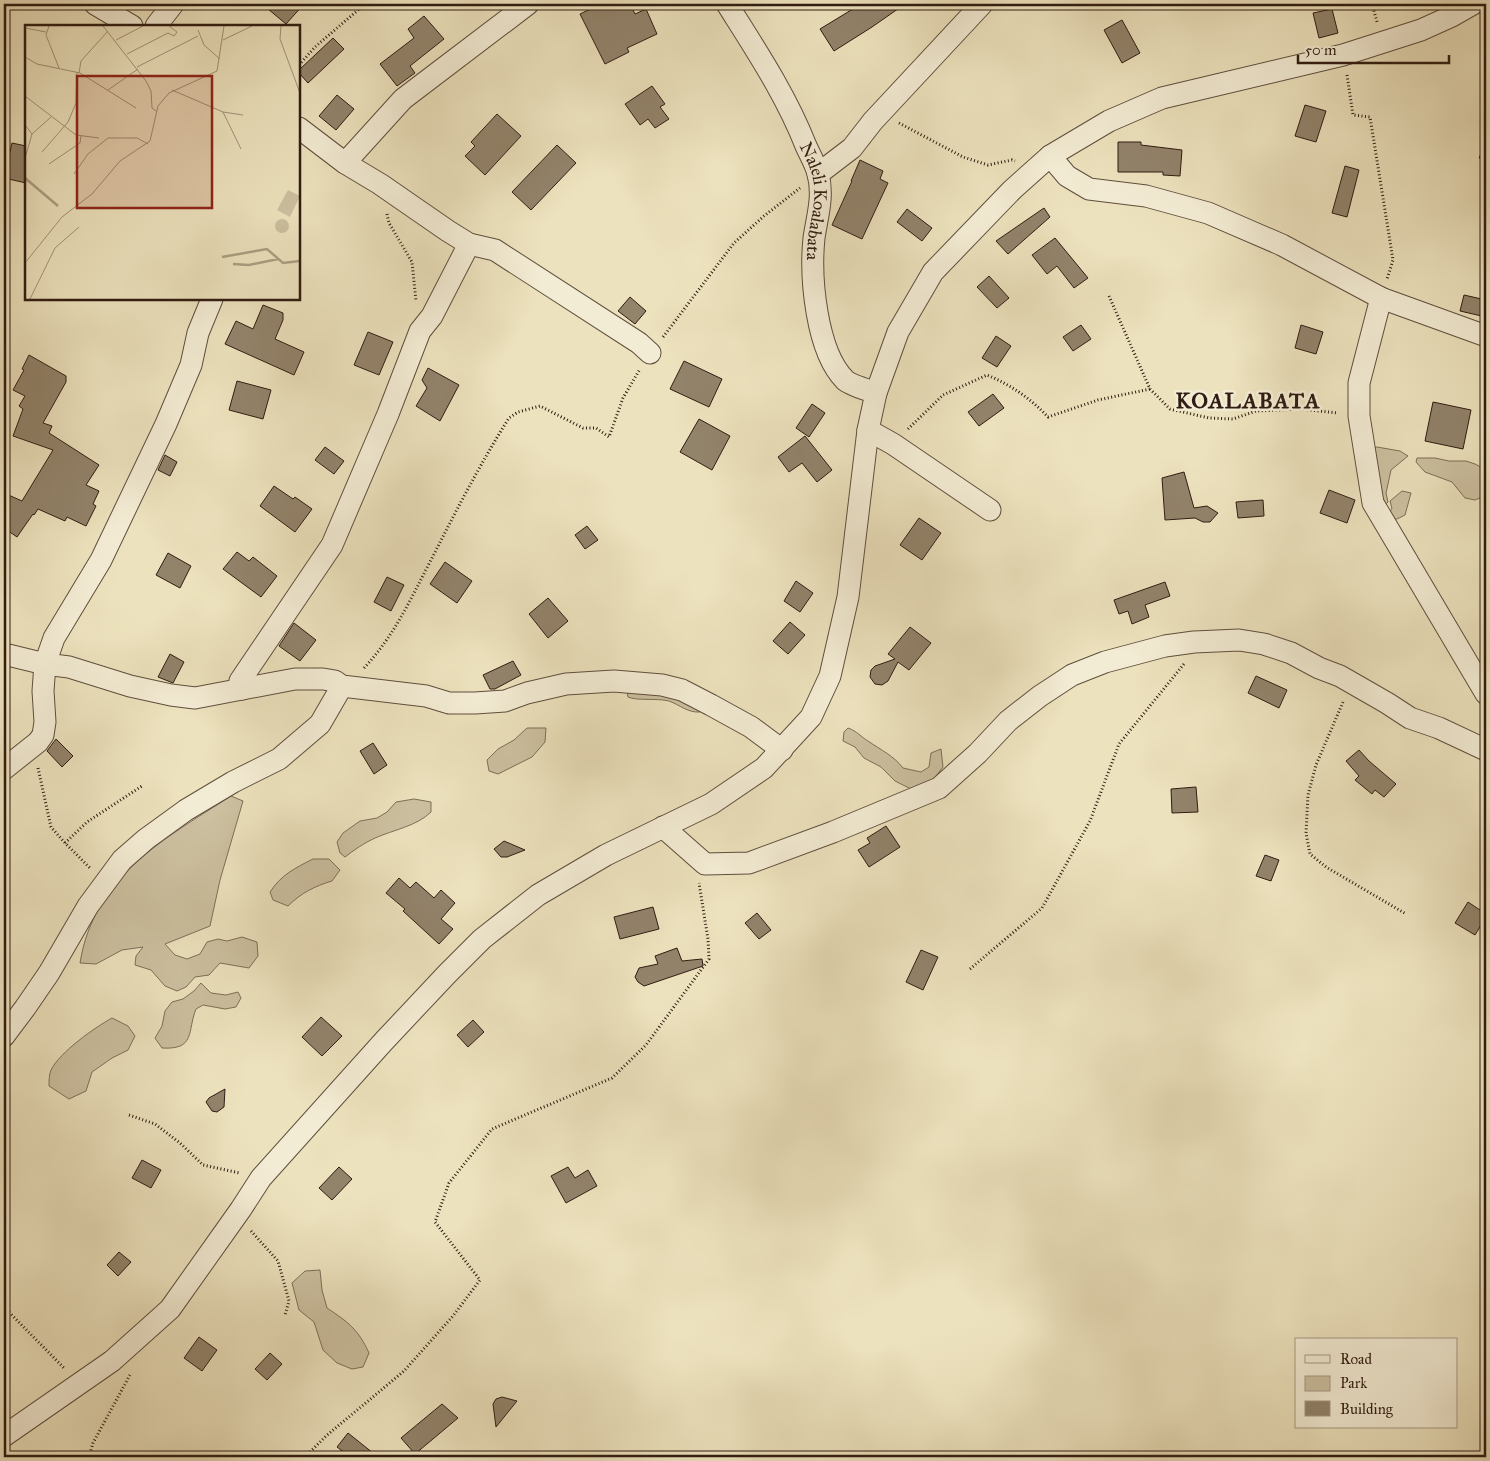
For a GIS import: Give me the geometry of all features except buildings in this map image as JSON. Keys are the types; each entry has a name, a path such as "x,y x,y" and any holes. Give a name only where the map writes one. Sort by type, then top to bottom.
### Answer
{"street":[{"path":"95,4 130,25"},
{"path":"157,25 173,4"},
{"path":"345,163 404,99 528,4"},
{"name":"Naleli Koalabata","path":"727,4 763,60 795,118 818,174 820,210 814,236 812,270 817,310 827,354 845,381 876,393"},
{"path":"818,174 852,148 872,121 982,4"},
{"path":"4,1436 112,1361 170,1309 236,1217 260,1178 384,1041 482,940 538,895 606,855 711,804 764,768 811,717 830,676 848,597 868,430 876,393 898,332 933,272 1012,190 1050,156 1109,121 1162,98 1343,55 1421,30 1473,4"},
{"path":"300,129 345,163 380,184 468,244 495,250 640,343 650,353"},
{"path":"1050,156 1067,176 1089,188 1146,196 1208,213 1282,245 1381,298 1486,336"},
{"path":"242,689 240,681 332,544 420,331 432,316 468,244"},
{"path":"1381,298 1359,383 1359,416 1373,503 1486,694"},
{"path":"4,769 38,742 43,735 45,722 42,691 46,664 54,638 102,560 166,424 191,365 198,333 212,300"},
{"path":"868,430 893,444 990,510"},
{"path":"663,826 705,864 749,863 833,832 939,788 978,753 1008,721 1040,696 1072,675 1105,662 1165,646 1194,642 1239,640 1264,644 1291,653 1351,683 1410,718 1439,728 1486,750"},
{"path":"4,654 46,664 69,666 122,683 171,695 195,698 308,678 329,680 342,686 426,696 449,703 505,701 527,693 566,684 614,681 662,685 682,690 711,705 750,727 782,750"},
{"path":"4,1036 49,973 104,882 122,860 146,839 186,810 232,782 279,759 320,724 342,686"}],"path":[{"path":"300,64 315,47 365,4"},
{"path":"1343,55 1353,115 1370,117 1394,260 1381,298"},
{"path":"880,113 963,157 988,165 1012,160 1032,172"},
{"path":"1479,157 1486,158"},
{"path":"342,686 360,672 380,651 405,613 462,499 509,418 518,412 540,406 583,428 596,428 609,437 623,398 650,353 734,243 764,216 818,174"},
{"path":"380,184 389,223 412,262 420,331"},
{"path":"1108,296 1150,389 1170,409 1209,418 1233,419 1256,411 1300,409 1359,416"},
{"path":"893,444 943,395 987,375 1007,383 1033,401 1048,417 1098,400 1150,389"},
{"path":"970,969 1042,908 1090,821 1119,744 1191,656 1194,642"},
{"path":"1351,683 1316,765 1308,795 1306,833 1310,854 1326,866 1406,914"},
{"path":"38,742 36,760 51,827 104,882"},
{"path":"65,843 87,822 142,786"},
{"path":"304,1457 326,1436 404,1371 453,1316 480,1280 435,1222 449,1183 492,1129 612,1078 646,1045 709,959 708,939 698,877 705,864"},
{"path":"129,1115 155,1124 180,1143 202,1165 260,1178"},
{"path":"236,1217 265,1245 278,1261 288,1302 285,1315"},
{"path":"4,1307 79,1384"},
{"path":"89,1457 93,1443 133,1370"}],"green space":[{"path":"1377,447 1400,451 1408,456 1391,470 1386,493 1388,502 1384,506 1370,448"},
{"path":"1417,458 1466,461 1486,467 1486,497 1475,500 1465,498 1452,482 1425,472 1416,462"},
{"path":"1402,491 1411,493 1405,515 1397,519 1389,519 1388,513 1392,509 1390,501"},
{"path":"650,689 699,705 700,712 688,710 669,701 628,697 627,692"},
{"path":"527,728 546,728 545,742 532,757 498,774 489,771 487,760 498,749 514,740"},
{"path":"848,728 891,757 903,768 921,772 929,767 931,753 941,749 943,767 929,785 911,789 895,781 881,767 864,758 855,747 843,741 844,732"},
{"path":"231,796 243,801 220,880 210,926 165,944 175,955 187,959 200,954 207,942 218,939 227,941 242,937 257,942 258,956 249,968 220,963 209,975 195,977 186,987 177,991 165,986 151,970 135,965 136,956 143,947 122,950 96,964 80,963 88,933 100,906 116,883 157,845"},
{"path":"414,799 431,802 431,812 419,821 371,840 345,857 340,853 337,842 343,833 360,821 377,818 387,812 396,802"},
{"path":"313,859 329,859 340,870 332,881 308,890 288,906 273,900 270,892 279,881 294,869"},
{"path":"201,983 211,993 226,995 238,992 241,998 236,1007 225,1009 203,1005 196,1009 190,1032 185,1042 173,1048 162,1048 155,1038 162,1026 165,1011 172,1002 183,999"},
{"path":"112,1018 128,1026 135,1036 128,1050 112,1058 92,1072 86,1091 69,1099 49,1086 49,1076 55,1063 87,1034"},
{"path":"320,1270 322,1290 327,1308 352,1327 361,1338 369,1353 363,1367 352,1369 337,1363 323,1350 314,1322 299,1310 292,1283 305,1271"}],"district":[{"name":"KOALABATA","path":"1248,400"}]}
